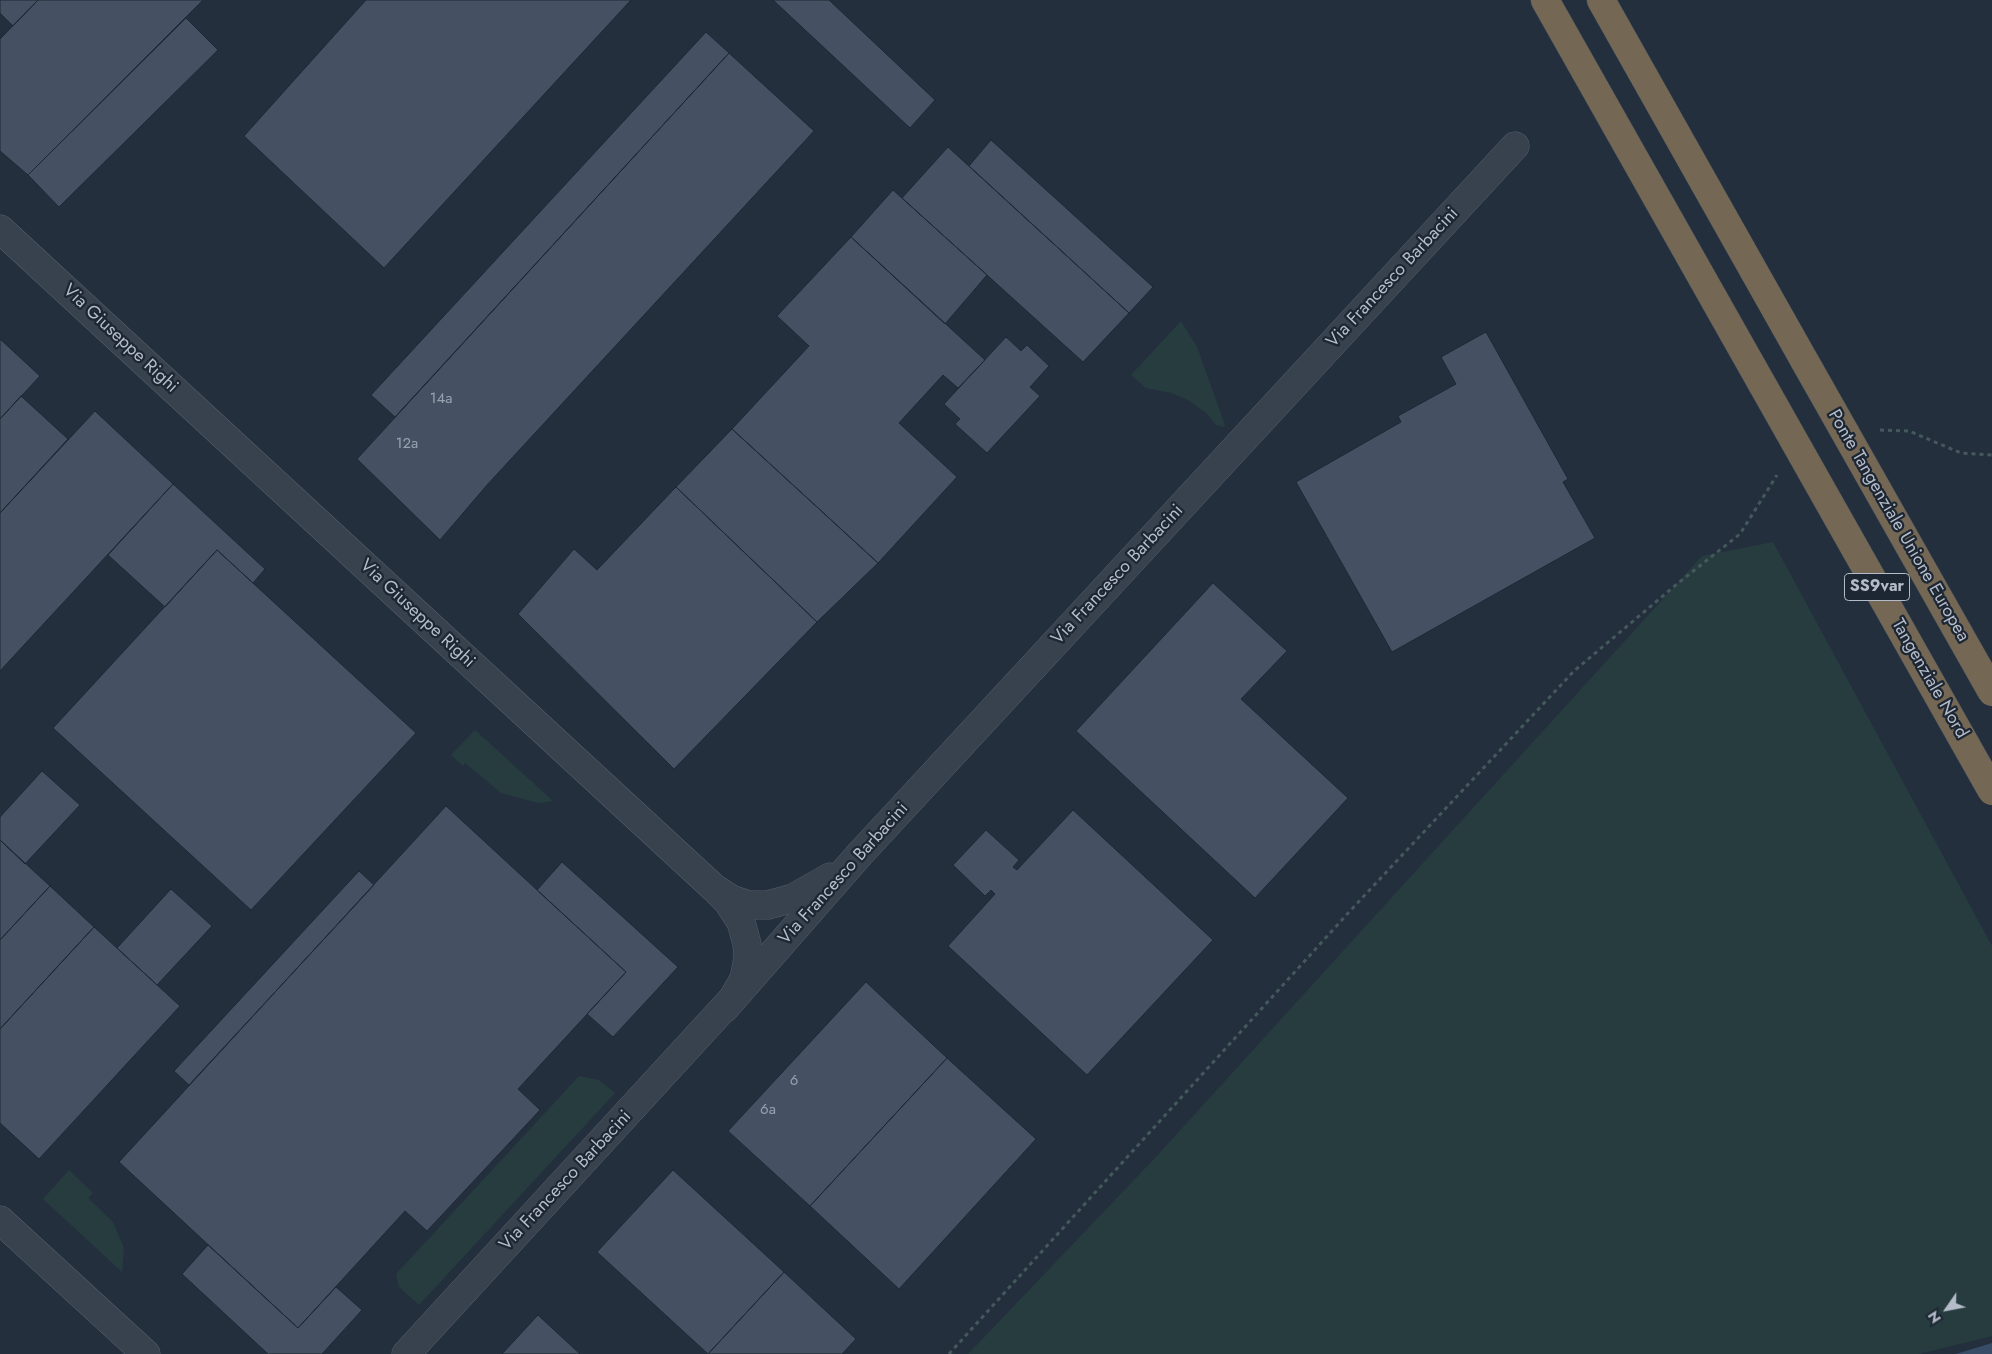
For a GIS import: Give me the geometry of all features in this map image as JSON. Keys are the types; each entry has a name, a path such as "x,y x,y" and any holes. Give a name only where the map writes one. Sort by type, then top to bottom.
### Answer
{"highway":[{"name":"Tangenziale Nord","path":"1545,0 1992,790"},
{"name":"Ponte Tangenziale Unione Europea","path":"1601,0 1992,692"}],"street":[{"name":"Via Francesco Barbacini","path":"406,1354 725,1008 860,855 1515,146"},
{"name":"Via Giuseppe Righi","path":"0,229 714,888 731,899 749,905 776,904 815,887 860,855"},
{"name":"Via Francesco Barbacini","path":"714,888 728,902 738,917 747,944 748,958 744,979 725,1008"},
{"path":"0,1220 146,1354"}],"path":[{"path":"1872,430 1910,431 1962,453 1992,455"},
{"path":"949,1354 1350,911 1574,671 1677,584 1740,534 1778,475"}],"green space":[{"path":"1181,321 1197,347 1225,425 1223,427 1216,425 1206,413 1188,400 1171,393 1146,388 1131,375"},
{"path":"1773,542 1992,946 1992,1336 1919,1354 968,1354 1154,1159 1702,556"},
{"path":"475,730 553,801 538,803 501,793 465,763 463,766 451,755"},
{"path":"579,1076 599,1080 615,1093 419,1305 399,1287 396,1274"},
{"path":"69,1170 93,1193 88,1198 113,1222 124,1248 122,1272 43,1199"}],"water":[{"path":"1992,1343 1992,1354 1956,1354"}],"building":[{"path":"0,0 38,0 13,26 0,13"},
{"path":"38,0 203,0 28,175 0,151 0,39"},
{"path":"366,0 631,0 384,268 244,136"},
{"path":"773,0 829,0 935,100 910,128"},
{"path":"186,18 218,50 59,207 28,175"},
{"path":"706,32 729,53 395,417 371,395"},
{"path":"729,53 814,131 487,485 440,540 357,459"},
{"path":"991,140 1153,287 1129,313 969,166"},
{"path":"948,147 1129,313 1083,362 902,198"},
{"path":"893,190 987,275 945,324 851,237"},
{"path":"851,237 985,360 958,388 943,375 899,423 957,477 878,563 732,429 809,346 777,316"},
{"path":"1486,332 1568,479 1563,482 1595,538 1392,652 1296,482 1401,422 1398,416 1456,384 1441,357"},
{"path":"1006,337 1021,351 1027,345 1049,366 1030,387 1040,396 987,453 955,424 960,419 944,404"},
{"path":"0,339 40,376 0,419"},
{"path":"21,396 68,439 0,513 0,419"},
{"path":"95,411 173,484 0,671 0,513"},
{"path":"732,429 878,563 817,622 676,487"},
{"path":"173,484 265,569 253,583 217,550 165,607 108,555"},
{"path":"676,487 817,622 674,769 518,614 574,549 597,570"},
{"path":"217,550 416,733 251,910 53,728"},
{"path":"1213,583 1287,651 1241,699 1348,798 1255,898 1076,731"},
{"path":"42,771 80,805 25,864 0,840 0,817"},
{"path":"446,806 626,972 518,1089 540,1110 427,1231 405,1211 298,1328 119,1162"},
{"path":"1073,810 1213,940 1087,1075 948,946 995,894 991,890 985,896 953,865 986,830 1019,860 1013,867 1017,870"},
{"path":"0,840 50,886 0,940"},
{"path":"562,862 678,967 613,1037 587,1014 626,972 537,890"},
{"path":"359,871 374,885 189,1085 174,1071"},
{"path":"50,886 94,927 0,1029 0,940"},
{"path":"171,889 212,926 157,985 117,948"},
{"path":"94,927 180,1006 39,1159 0,1123 0,1029"},
{"path":"866,982 947,1058 810,1206 728,1131"},
{"path":"947,1058 1036,1139 899,1289 810,1206"},
{"path":"673,1170 784,1272 708,1354 597,1252"},
{"path":"208,1245 298,1328 336,1287 362,1310 322,1354 268,1354 182,1274"},
{"path":"784,1272 856,1339 842,1354 708,1354"},
{"path":"538,1315 580,1354 502,1354"}]}
